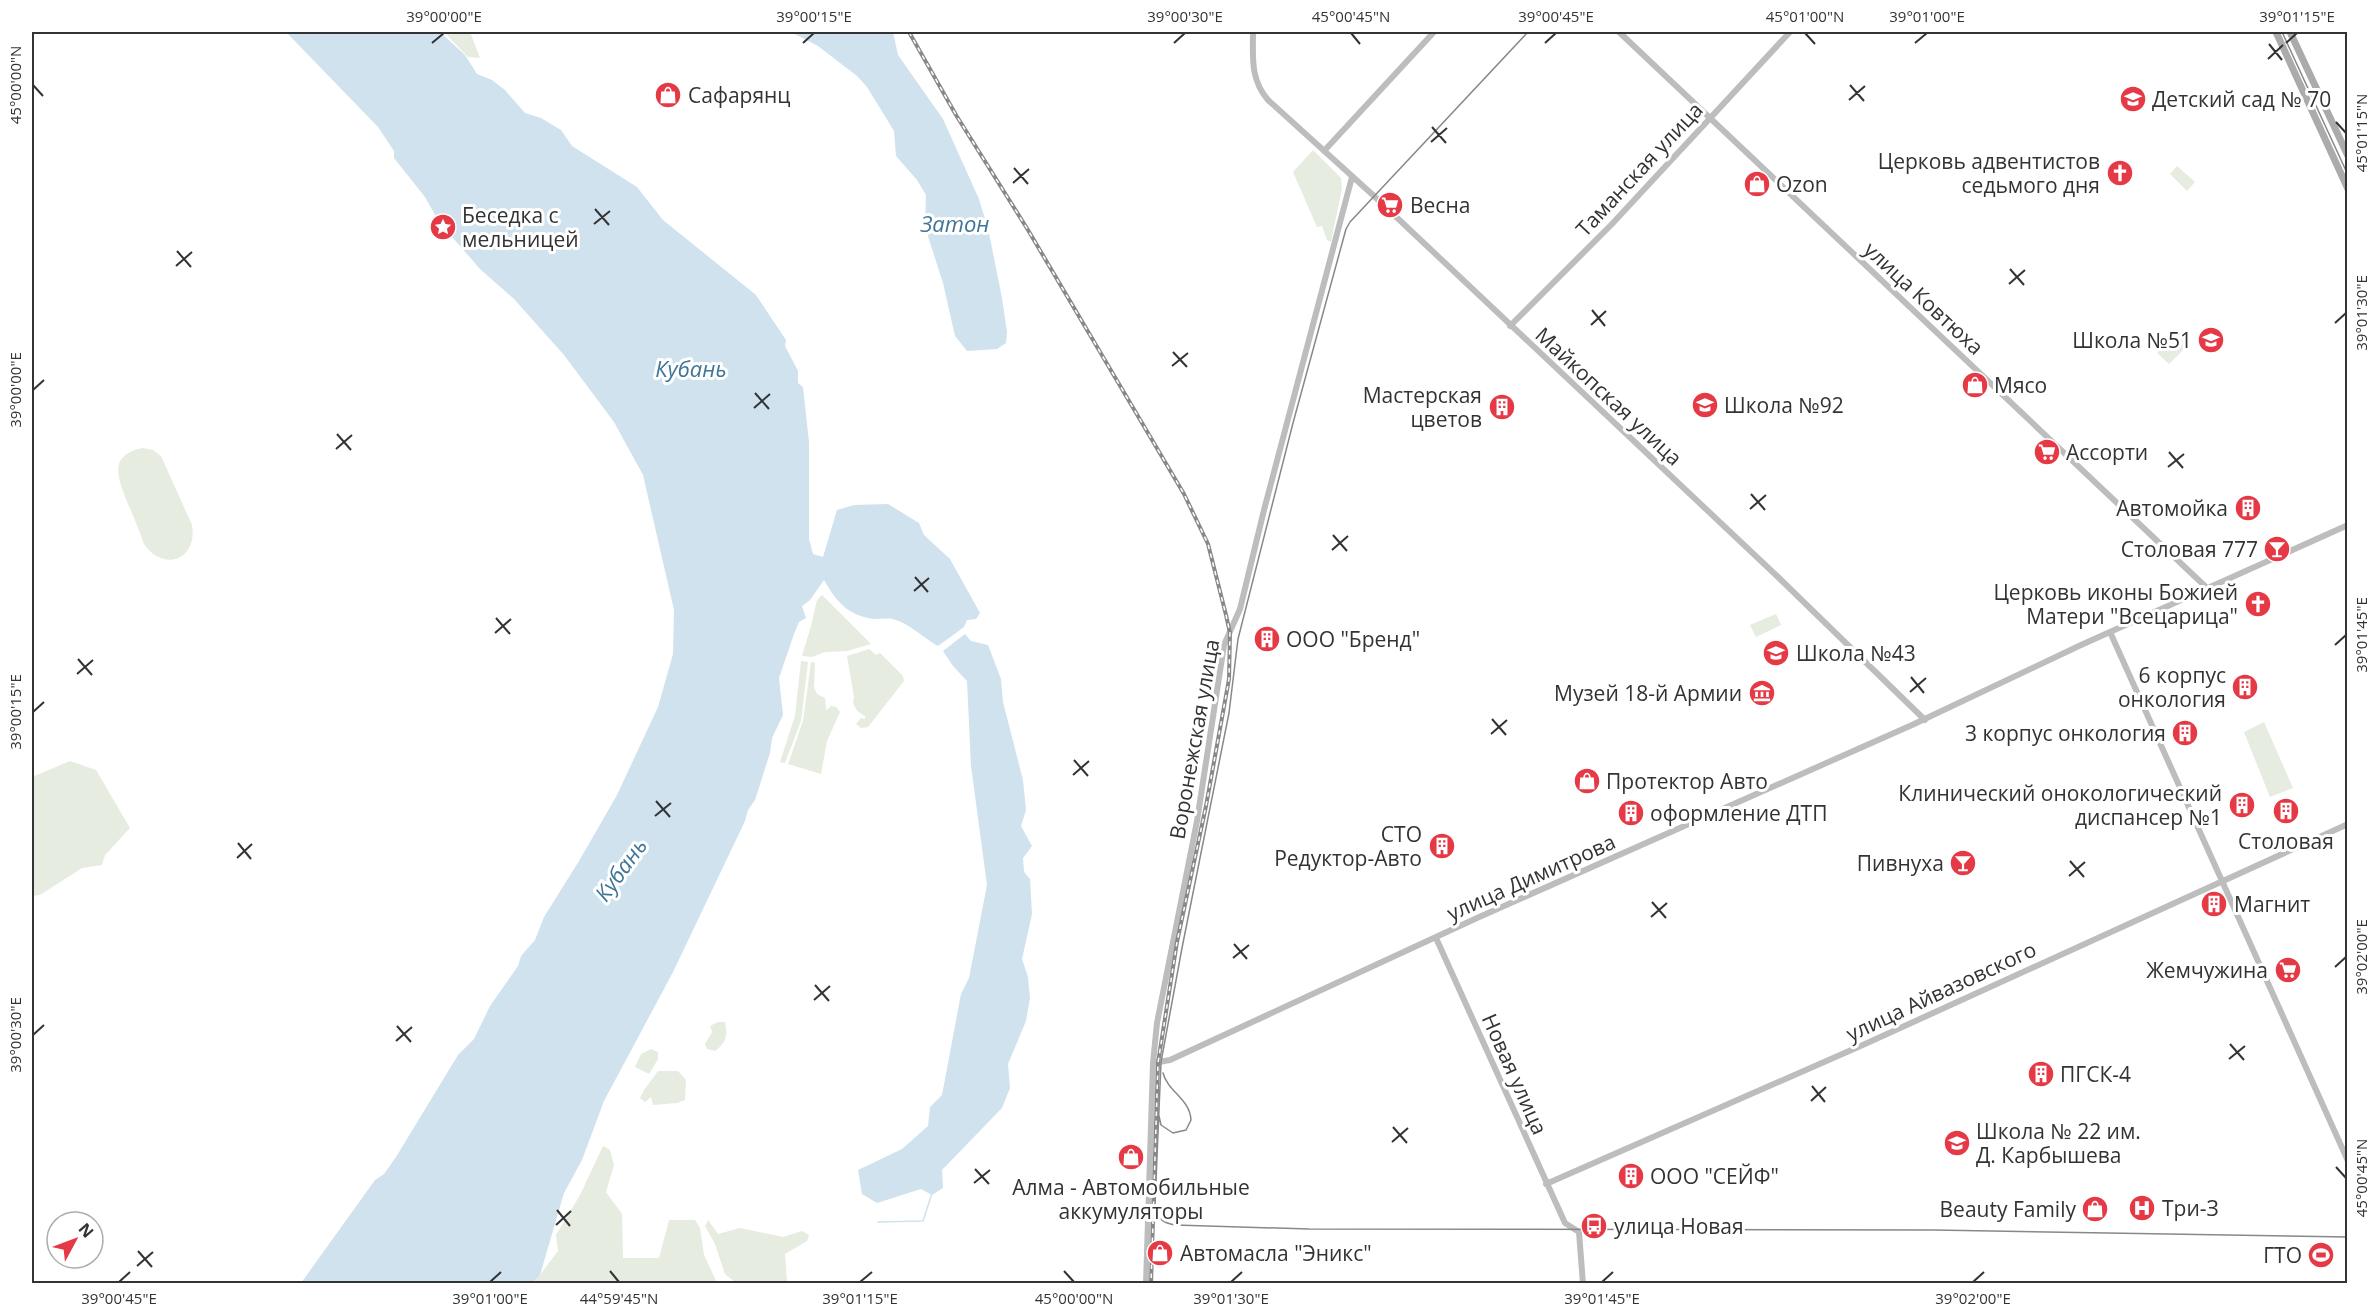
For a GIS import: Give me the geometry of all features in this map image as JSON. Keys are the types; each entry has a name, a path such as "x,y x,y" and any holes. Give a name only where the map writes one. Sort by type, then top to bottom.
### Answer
{"main road":[{"path":"2276,32 2348,189"},
{"path":"2290,32 2348,156"}],"street":[{"name":"Майкопская улица","path":"1253,32 1254,74 1259,90 1268,100 1832,627 1924,720"},
{"path":"1324,151 1434,32"},
{"name":"улица Ковтюха","path":"1619,32 2207,588"},
{"name":"Таманская улица","path":"1510,326 1612,225 1790,32"},
{"name":"Воронежская улица","path":"1146,1284 1153,1063 1157,1023 1197,821 1224,645 1240,609 1352,177"},
{"name":"улица Димитрова","path":"1153,1063 1170,1060 1436,938 1924,720 2110,632 2348,525"},
{"path":"2110,632 2348,1161"},
{"name":"улица Айвазовского","path":"1546,1184 1894,1031 2348,824"},
{"name":"Новая улица","path":"1436,938 1565,1223 1580,1232 1583,1284"}],"shaded area":[{"path":"444,32 470,32 480,58 468,57"},
{"path":"1313,150 1341,178 1342,188 1331,242 1327,240 1322,226 1317,227 1293,172"},
{"path":"2177,166 2195,182 2187,191 2170,174"},
{"path":"2177,333 2189,344 2169,364 2157,353"},
{"path":"143,448 153,450 161,456 192,525 190,546 185,554 178,558 170,560 161,558 152,553 144,544 121,486 118,469 120,462 132,451"},
{"path":"822,595 871,644 847,651 825,652 812,657 802,656 817,600"},
{"path":"1776,614 1781,625 1756,637 1750,625"},
{"path":"869,649 876,655 880,653 903,676 904,681 868,727 861,728 856,724 861,718 865,719 865,716 854,705 847,656"},
{"path":"801,661 808,662 801,721 785,763 780,762 795,716"},
{"path":"811,662 815,663 814,687 817,694 825,698 827,710 831,706 836,707 840,712 827,741 821,774 788,764 803,721"},
{"path":"2264,722 2293,788 2270,797 2244,732"},
{"path":"70,761 96,770 130,828 105,855 102,865 82,868 40,895 32,896 32,777"},
{"path":"718,1022 725,1022 725,1039 715,1051 707,1049 705,1044 712,1032 710,1026"},
{"path":"651,1049 658,1052 658,1059 649,1074 635,1067 641,1054"},
{"path":"658,1071 678,1071 686,1080 685,1100 653,1105 651,1097 645,1102 640,1098"},
{"path":"603,1146 610,1150 614,1165 606,1192 622,1214 623,1258 659,1258 669,1220 695,1220 700,1228 704,1255 717,1283 533,1284 558,1251 556,1235 580,1195"},
{"path":"708,1220 718,1234 740,1228 783,1237 802,1231 809,1235 807,1241 785,1254 787,1281 785,1283 736,1283 725,1274 715,1244 705,1226"}],"water":[{"name":"Кубань","path":"286,32 440,32 465,55 477,74 492,80 505,90 525,113 541,118 561,130 572,146 637,187 663,220 756,295 786,340 785,346 798,371 798,383 803,387 809,442 809,539 813,554 823,557 837,510 854,505 888,504 919,523 924,535 950,559 980,613 976,619 967,620 964,627 938,646 899,621 874,619 850,611 838,601 824,580 810,600 802,606 806,618 799,622 779,678 783,715 772,738 770,753 755,800 748,810 745,821 673,972 604,1101 582,1160 564,1193 540,1275 533,1283 301,1283 375,1180 384,1174 458,1055 474,1039 490,1006 518,966 521,956 535,940 544,917 617,795 658,707 673,654 674,610 643,475 614,422 564,355 514,299 480,269 439,222 425,197 394,158 394,151 378,127"},
{"name":"Затон","path":"791,32 893,32 898,55 943,119 979,199 989,233 1002,298 1007,332 1006,343 997,349 967,351 955,336 943,283 925,227 926,195 917,180 896,156 894,131 867,87 857,76 818,46"},
{"path":"965,634 971,641 988,645 1001,679 1003,702 1023,780 1026,810 1021,826 1032,846 1023,858 1024,872 1030,879 1032,914 1022,959 1028,977 1030,998 1026,1021 1008,1064 1010,1088 1002,1108 942,1170 943,1188 932,1195 921,1189 877,1203 862,1194 858,1170 902,1149 928,1126 930,1107 942,1095 961,994 969,978 987,885 971,766 967,681 943,651"}],"waterway":[{"path":"878,1222 923,1221 932,1193"}],"tram line":[{"path":"1528,32 1350,222 1346,229 1293,423 1238,639 1229,713 1161,1062 1155,1205 1159,1217 1175,1225 1309,1229 1934,1230 2348,1237"},
{"path":"2282,32 2348,175"},
{"path":"1159,1116 1161,1125 1173,1133 1186,1130 1191,1120 1187,1106 1169,1085 1163,1073"}],"railway":[{"path":"909,32 956,115 1028,230 1184,494 1208,544 1230,633 1229,679 1206,806 1177,942 1158,1063 1151,1284"}],"place":[{"name":"Сафарянц","path":"668,95"},
{"name":"Детский сад № 70","path":"2133,99"},
{"name":"Церковь адвентистов седьмого дня","path":"2120,173"},
{"name":"Ozon","path":"1757,184"},
{"name":"Весна","path":"1390,205"},
{"name":"Беседка с мельницей","path":"443,227"},
{"name":"Школа №51","path":"2211,340"},
{"name":"Мясо","path":"1975,385"},
{"name":"Школа №92","path":"1705,405"},
{"name":"Мастерская цветов","path":"1502,407"},
{"name":"Ассорти","path":"2047,452"},
{"name":"Автомойка","path":"2248,508"},
{"name":"Столовая 777","path":"2277,549"},
{"name":"Церковь иконы Божией Матери \"Всецарица\"","path":"2258,604"},
{"name":"ООО \"Бренд\"","path":"1267,639"},
{"name":"Школа №43","path":"1776,653"},
{"name":"6 корпус онкология","path":"2245,687"},
{"name":"Музей 18-й Армии","path":"1762,693"},
{"name":"3 корпус онкология","path":"2185,733"},
{"name":"Протектор Авто","path":"1587,781"},
{"name":"Клинический онокологический диспансер №1","path":"2242,805"},
{"name":"Столовая","path":"2286,811"},
{"name":"оформление ДТП","path":"1631,813"},
{"name":"СТО Редуктор-Авто","path":"1442,846"},
{"name":"Пивнуха","path":"1963,863"},
{"name":"Магнит","path":"2214,904"},
{"name":"Жемчужина","path":"2288,970"},
{"name":"ПГСК-4","path":"2041,1074"},
{"name":"Школа № 22 им. Д. Карбышева","path":"1957,1143"},
{"name":"Алма - Автомобильные аккумуляторы","path":"1131,1157"},
{"name":"ООО \"СЕЙФ\"","path":"1631,1176"},
{"name":"Три-З","path":"2142,1208"},
{"name":"Beauty Family","path":"2095,1209"},
{"name":"улица Новая","path":"1594,1226"},
{"name":"Автомасла \"Эникс\"","path":"1160,1253"},
{"name":"ГТО","path":"2321,1255"}]}
